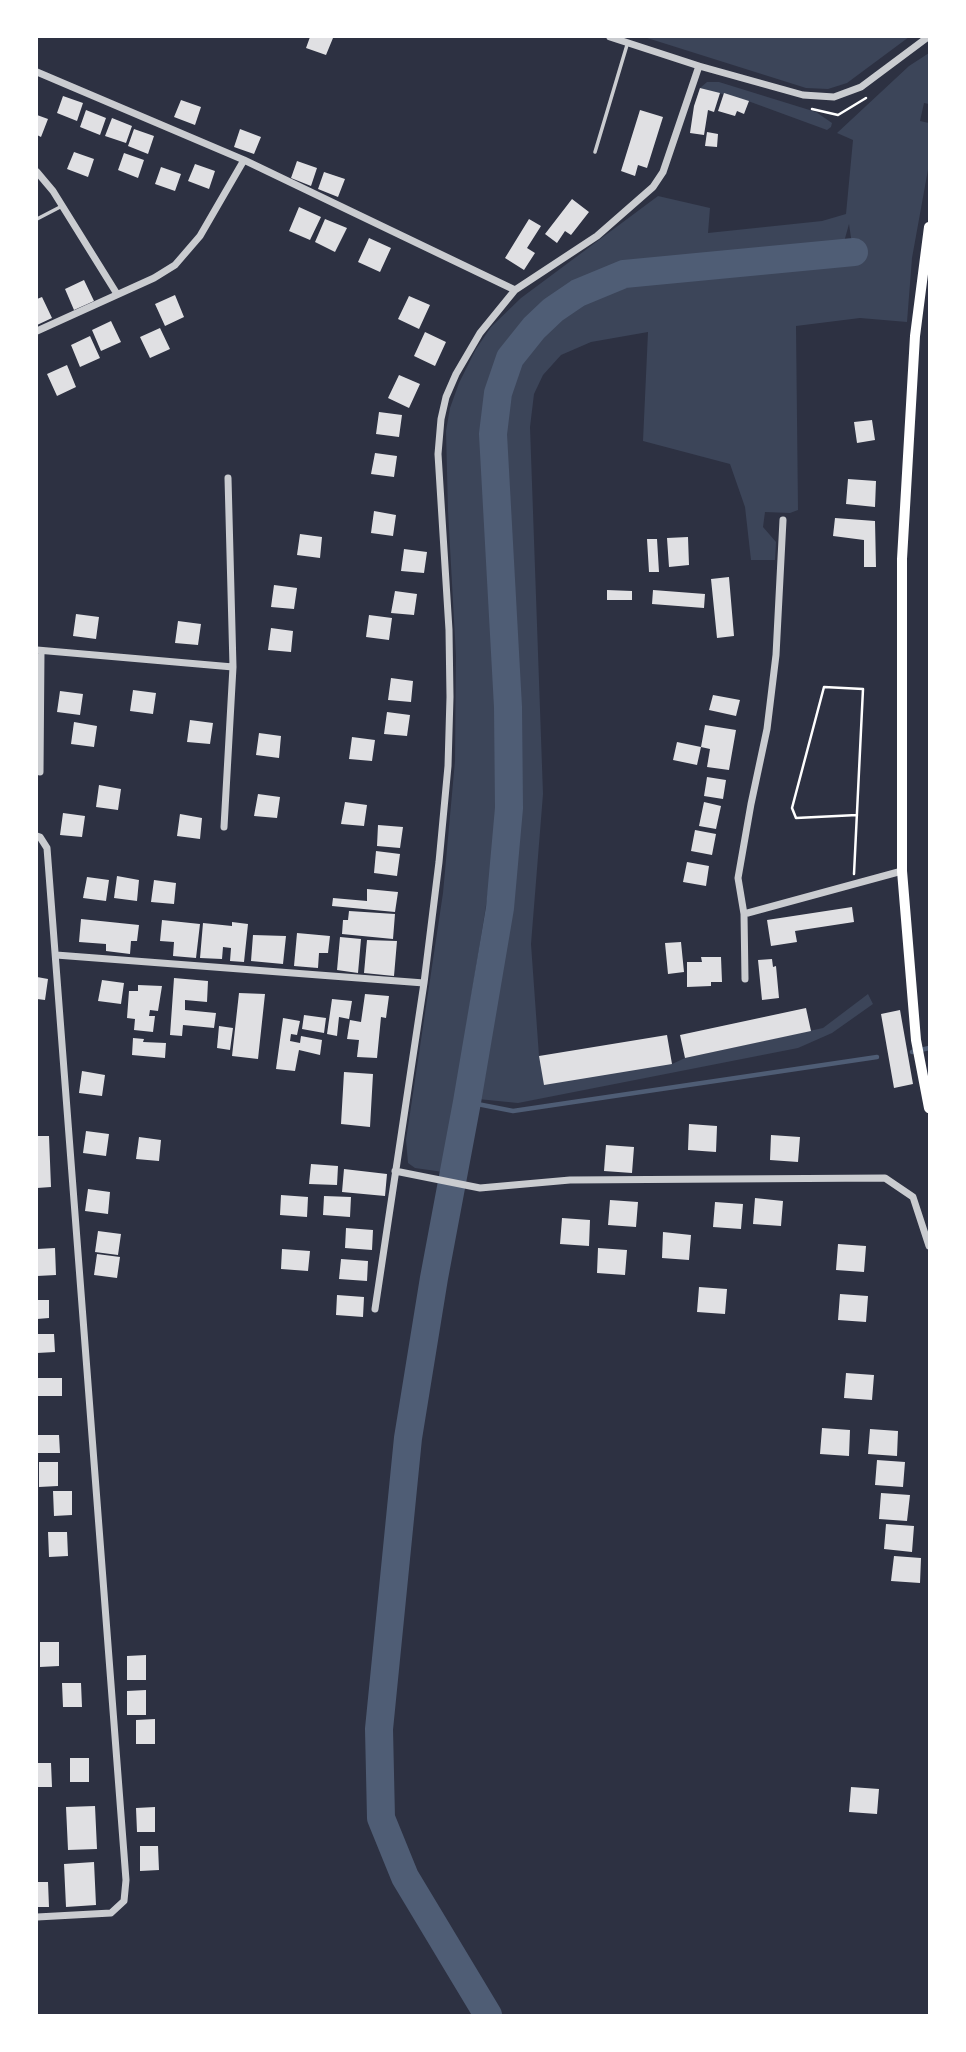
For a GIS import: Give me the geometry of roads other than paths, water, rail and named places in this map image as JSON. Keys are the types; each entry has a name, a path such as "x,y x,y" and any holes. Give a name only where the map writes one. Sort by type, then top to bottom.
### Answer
{"main road":[{"path":"929,227 915,336 902,559 902,871 916,1040 929,1108"}],"street":[{"path":"610,37 699,66 803,95 834,97 860,87 928,37"},
{"path":"375,1309 424,983 448,766 449,630 438,454 446,397 480,333 515,290 597,236 653,187 663,172 699,66"},
{"path":"37,72 244,160 515,290"},
{"path":"37,331 154,278 175,265 200,236 244,160"},
{"path":"37,172 62,206 117,294"},
{"path":"224,827 233,667 228,478"},
{"path":"745,979 744,914 738,878 767,729 776,655 783,520"},
{"path":"40,772 39,651 233,667"},
{"path":"37,836 47,848 126,1880 124,1901 111,1913 37,1917"},
{"path":"744,914 902,871"},
{"path":"56,955 424,983"},
{"path":"395,1171 480,1188 570,1180 885,1178 913,1197 929,1246"}],"lane":[{"path":"595,152 627,43"},
{"path":"37,219 62,206"}],"waterway":[{"path":"488,2015 405,1877 381,1818 379,1729 408,1438 500,908 509,808 508,707 493,434 498,393 510,358 534,328 553,310 578,293 624,274 854,252"},
{"path":"912,1052 929,1048"},
{"path":"467,1102 513,1111 877,1057"}]}
